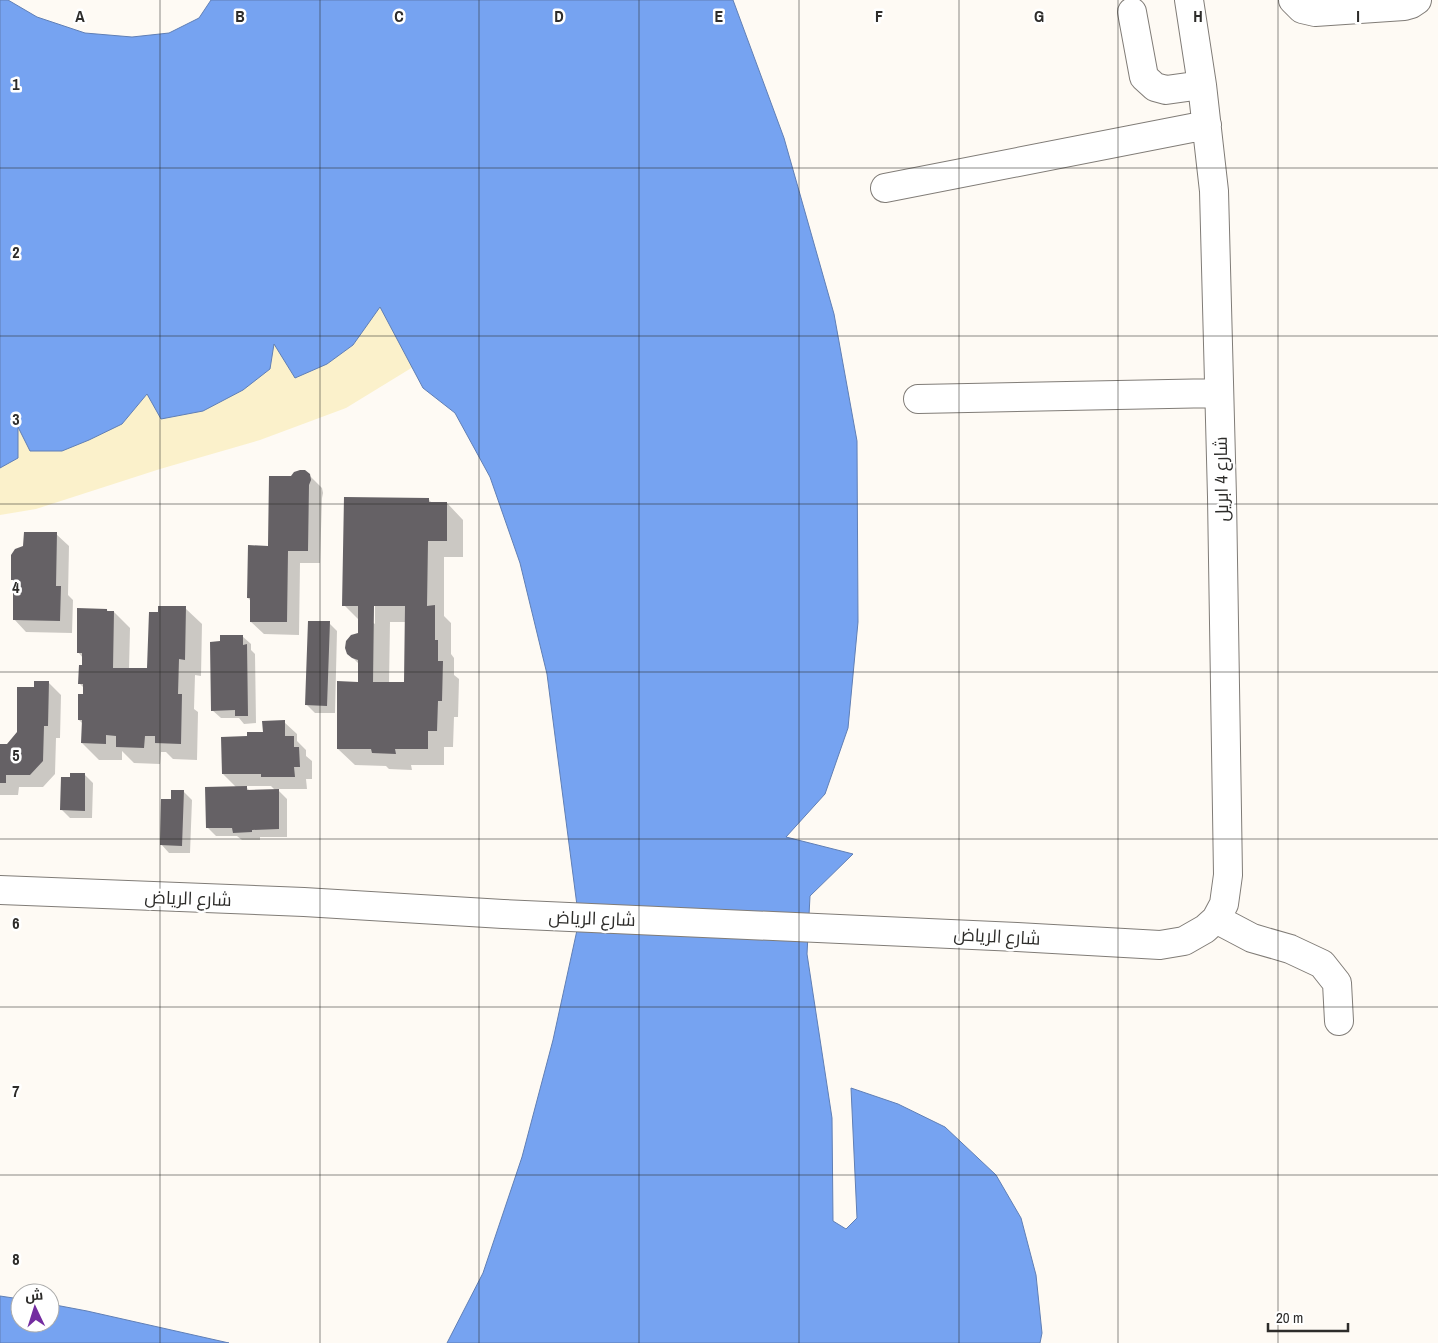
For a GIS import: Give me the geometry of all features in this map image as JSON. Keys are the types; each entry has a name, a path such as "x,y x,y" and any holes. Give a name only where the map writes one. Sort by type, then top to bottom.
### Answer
{"street":[{"name":"شارع 4 ابريل","path":"1184,942 1206,929 1216,919 1224,904 1228,875 1220,393 1214,191 1202,85 1189,0"},
{"path":"1293,0 1302,9 1315,12 1404,6 1412,4 1417,0"},
{"path":"1132,12 1144,77 1155,87 1166,90 1202,85"},
{"path":"885,188 1207,125"},
{"path":"918,399 1220,393"},
{"name":"شارع الرياض","path":"0,890 304,902 503,914 858,929 1160,945 1184,942"},
{"path":"1216,919 1252,938 1290,949 1322,964 1337,982 1339,1021"}],"sand":[{"path":"380,306 413,367 346,408 260,440 160,469 36,509 0,515 0,468 18,457 18,426 122,424 148,393 274,343 295,377 327,364 353,345"}],"water":[{"path":"0,0 8,0 37,17 85,33 132,37 169,33 199,18 211,0 733,0 784,138 834,314 857,441 858,622 848,728 825,794 786,837 853,854 810,896 807,954 832,1118 833,1221 846,1229 857,1218 851,1088 898,1104 945,1127 996,1175 1021,1218 1036,1275 1042,1333 1040,1343 447,1343 483,1273 522,1157 553,1040 579,921 547,674 520,563 490,477 455,413 423,388 380,307 353,345 327,364 295,378 274,344 270,369 243,390 203,411 161,419 147,394 122,424 62,451 30,451 18,427 18,458 0,468"},
{"path":"0,1296 10,1298 10,1333 60,1333 60,1306 229,1343 0,1343"}],"building":[{"path":"305,470 310,474 311,480 309,485 308,551 288,551 287,622 250,622 250,598 247,598 248,545 268,546 269,476 291,476 294,472"},
{"path":"344,497 429,498 429,502 447,502 447,541 428,541 427,606 435,605 435,640 438,640 438,661 443,661 442,701 438,701 437,731 428,731 428,749 395,749 396,754 372,753 371,749 337,749 337,681 358,682 358,660 347,654 345,648 346,641 351,635 358,633 358,606 342,606","holes":["374,606 405,606 404,682 373,682"]},
{"path":"24,532 57,532 56,586 61,586 60,621 13,620 11,555 15,549 23,546"},
{"path":"158,606 186,606 185,660 179,659 178,694 182,694 181,744 155,743 155,736 145,736 144,748 116,747 116,736 106,735 106,744 81,743 82,720 78,720 78,694 83,694 83,684 78,684 79,665 82,665 82,653 77,653 77,608 114,611 113,668 147,668 149,612 158,612"},
{"path":"308,621 330,621 327,706 305,705"},
{"path":"220,635 243,635 243,645 247,644 248,716 235,716 235,710 211,711 210,642 220,641"},
{"path":"34,681 49,681 48,726 44,726 43,761 30,775 6,775 6,783 0,783 0,744 7,744 17,732 17,687 34,687"},
{"path":"285,720 285,736 294,736 294,747 299,747 300,767 294,767 295,777 261,777 261,774 222,774 221,737 247,736 247,732 263,732 262,721"},
{"path":"70,773 85,773 85,811 60,810 61,777 70,777"},
{"path":"247,786 247,790 279,789 279,829 233,833 232,828 206,828 205,787"},
{"path":"171,790 184,790 182,846 160,845 161,799 171,799"}]}
